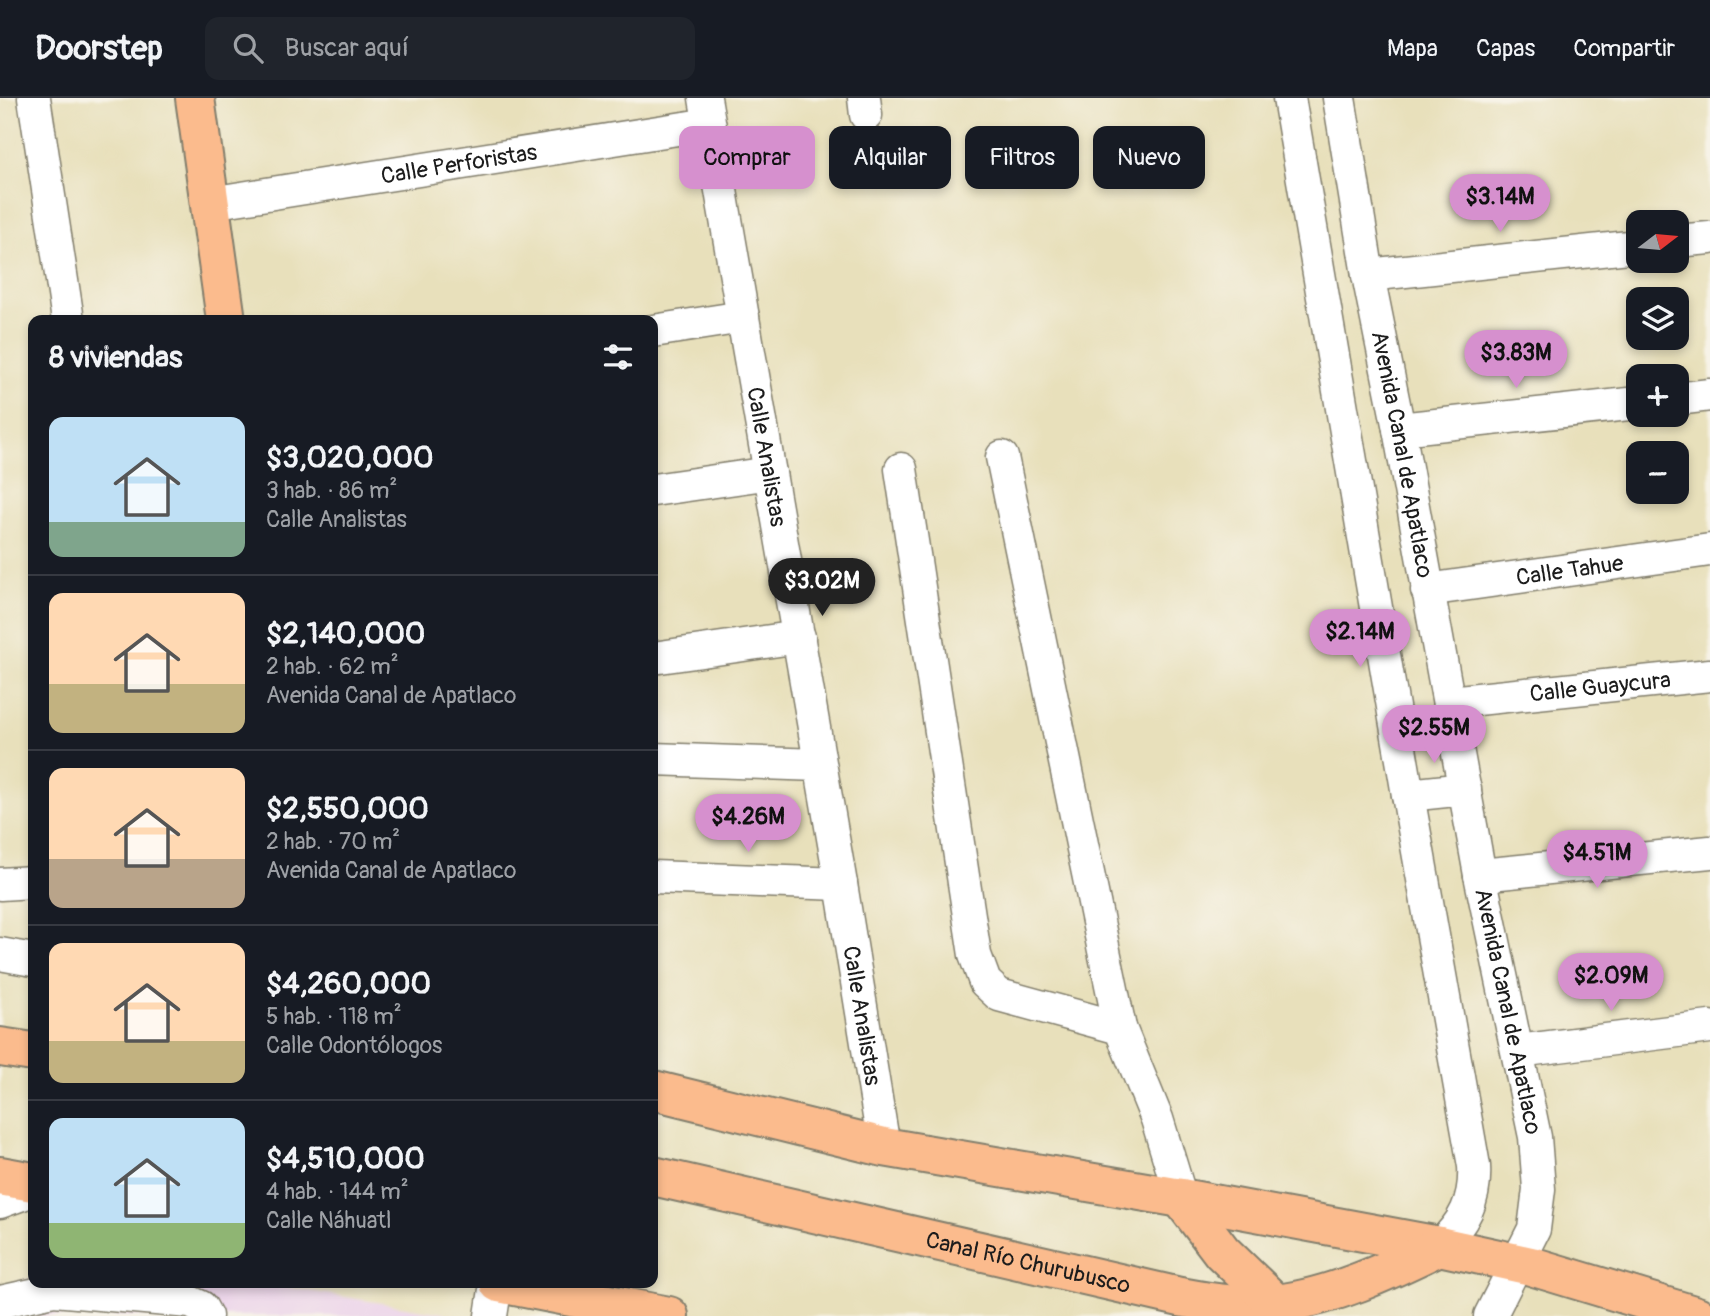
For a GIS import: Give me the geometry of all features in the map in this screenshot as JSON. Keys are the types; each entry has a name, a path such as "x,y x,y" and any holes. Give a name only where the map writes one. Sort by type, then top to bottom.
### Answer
{"main road":[{"path":"195,98 225,315"},
{"path":"0,1046 28,1051"},
{"path":"658,1091 884,1147 1181,1198 1518,1263 1697,1316"},
{"path":"0,1176 28,1181"},
{"name":"Canal Río Churubusco","path":"658,1177 1180,1297 1281,1310 1364,1280 1438,1246"},
{"path":"1181,1198 1222,1252 1281,1310"},
{"path":"523,1288 669,1316"}],"street":[{"path":"34,98 67,315"},
{"path":"1289,98 1408,794 1475,1166 1469,1209 1451,1236 1438,1246"},
{"name":"Avenida Canal de Apatlaco","path":"1345,99 1368,275 1399,429 1480,875 1535,1137 1539,1189 1534,1229 1490,1316"},
{"name":"Calle Perforistas","path":"209,203 707,111"},
{"name":"Calle Analistas","path":"707,111 799,637 884,1147"},
{"path":"1689,240 1710,238"},
{"path":"1368,275 1626,247"},
{"path":"658,330 744,317"},
{"path":"1689,397 1710,395"},
{"path":"1399,429 1626,404"},
{"path":"1002,457 1120,1028 1157,1119 1181,1198"},
{"path":"901,469 975,955 985,982 999,995 1120,1028"},
{"path":"658,489 770,473"},
{"name":"Calle Tahue","path":"1427,590 1710,550"},
{"path":"658,657 799,637"},
{"name":"Calle Guaycura","path":"1449,702 1710,675"},
{"path":"658,759 819,765"},
{"path":"1408,794 1465,789"},
{"path":"1480,875 1710,852"},
{"path":"658,877 841,884"},
{"path":"0,884 28,882"},
{"path":"0,954 28,959"},
{"path":"1518,1051 1710,1027"},
{"path":"0,1202 28,1192"},
{"path":"491,1316 496,1288"},
{"path":"0,1302 54,1290 190,1301 201,1307 206,1316"},
{"path":"1634,1297 1710,1304"}],"shaded area":[{"path":"28,1279 28,1288 293,1288 458,1316 0,1316 0,1286"}]}
